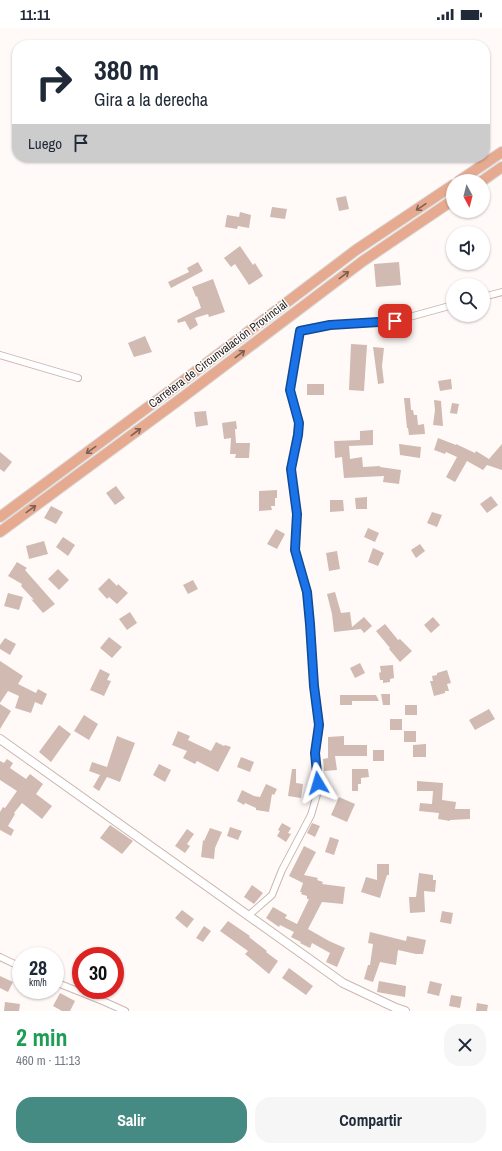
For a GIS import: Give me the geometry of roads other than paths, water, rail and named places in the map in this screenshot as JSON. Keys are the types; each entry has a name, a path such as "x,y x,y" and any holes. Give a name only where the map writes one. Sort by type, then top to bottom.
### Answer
{"highway":[{"path":"490,160 502,152"},
{"path":"469,174 487,162"},
{"path":"490,175 502,167"},
{"name":"Carretera de Circunvalación Provincial","path":"0,516 176,387 356,250 446,190"},
{"name":"Carretera de Circunvalación Provincial","path":"0,532 183,397 363,261 446,205"}],"street":[{"path":"490,295 502,292"},
{"path":"248,916 265,903 272,895 282,870 311,815 318,791 315,753 319,731 319,719 314,686 307,592 295,550 297,514 291,469 299,423 290,390 300,331 330,325 395,321 446,307"},
{"path":"0,355 78,378"},
{"path":"0,739 343,983 370,997 405,1011"},
{"path":"0,957 12,963"},
{"path":"64,986 124,1011"}]}
